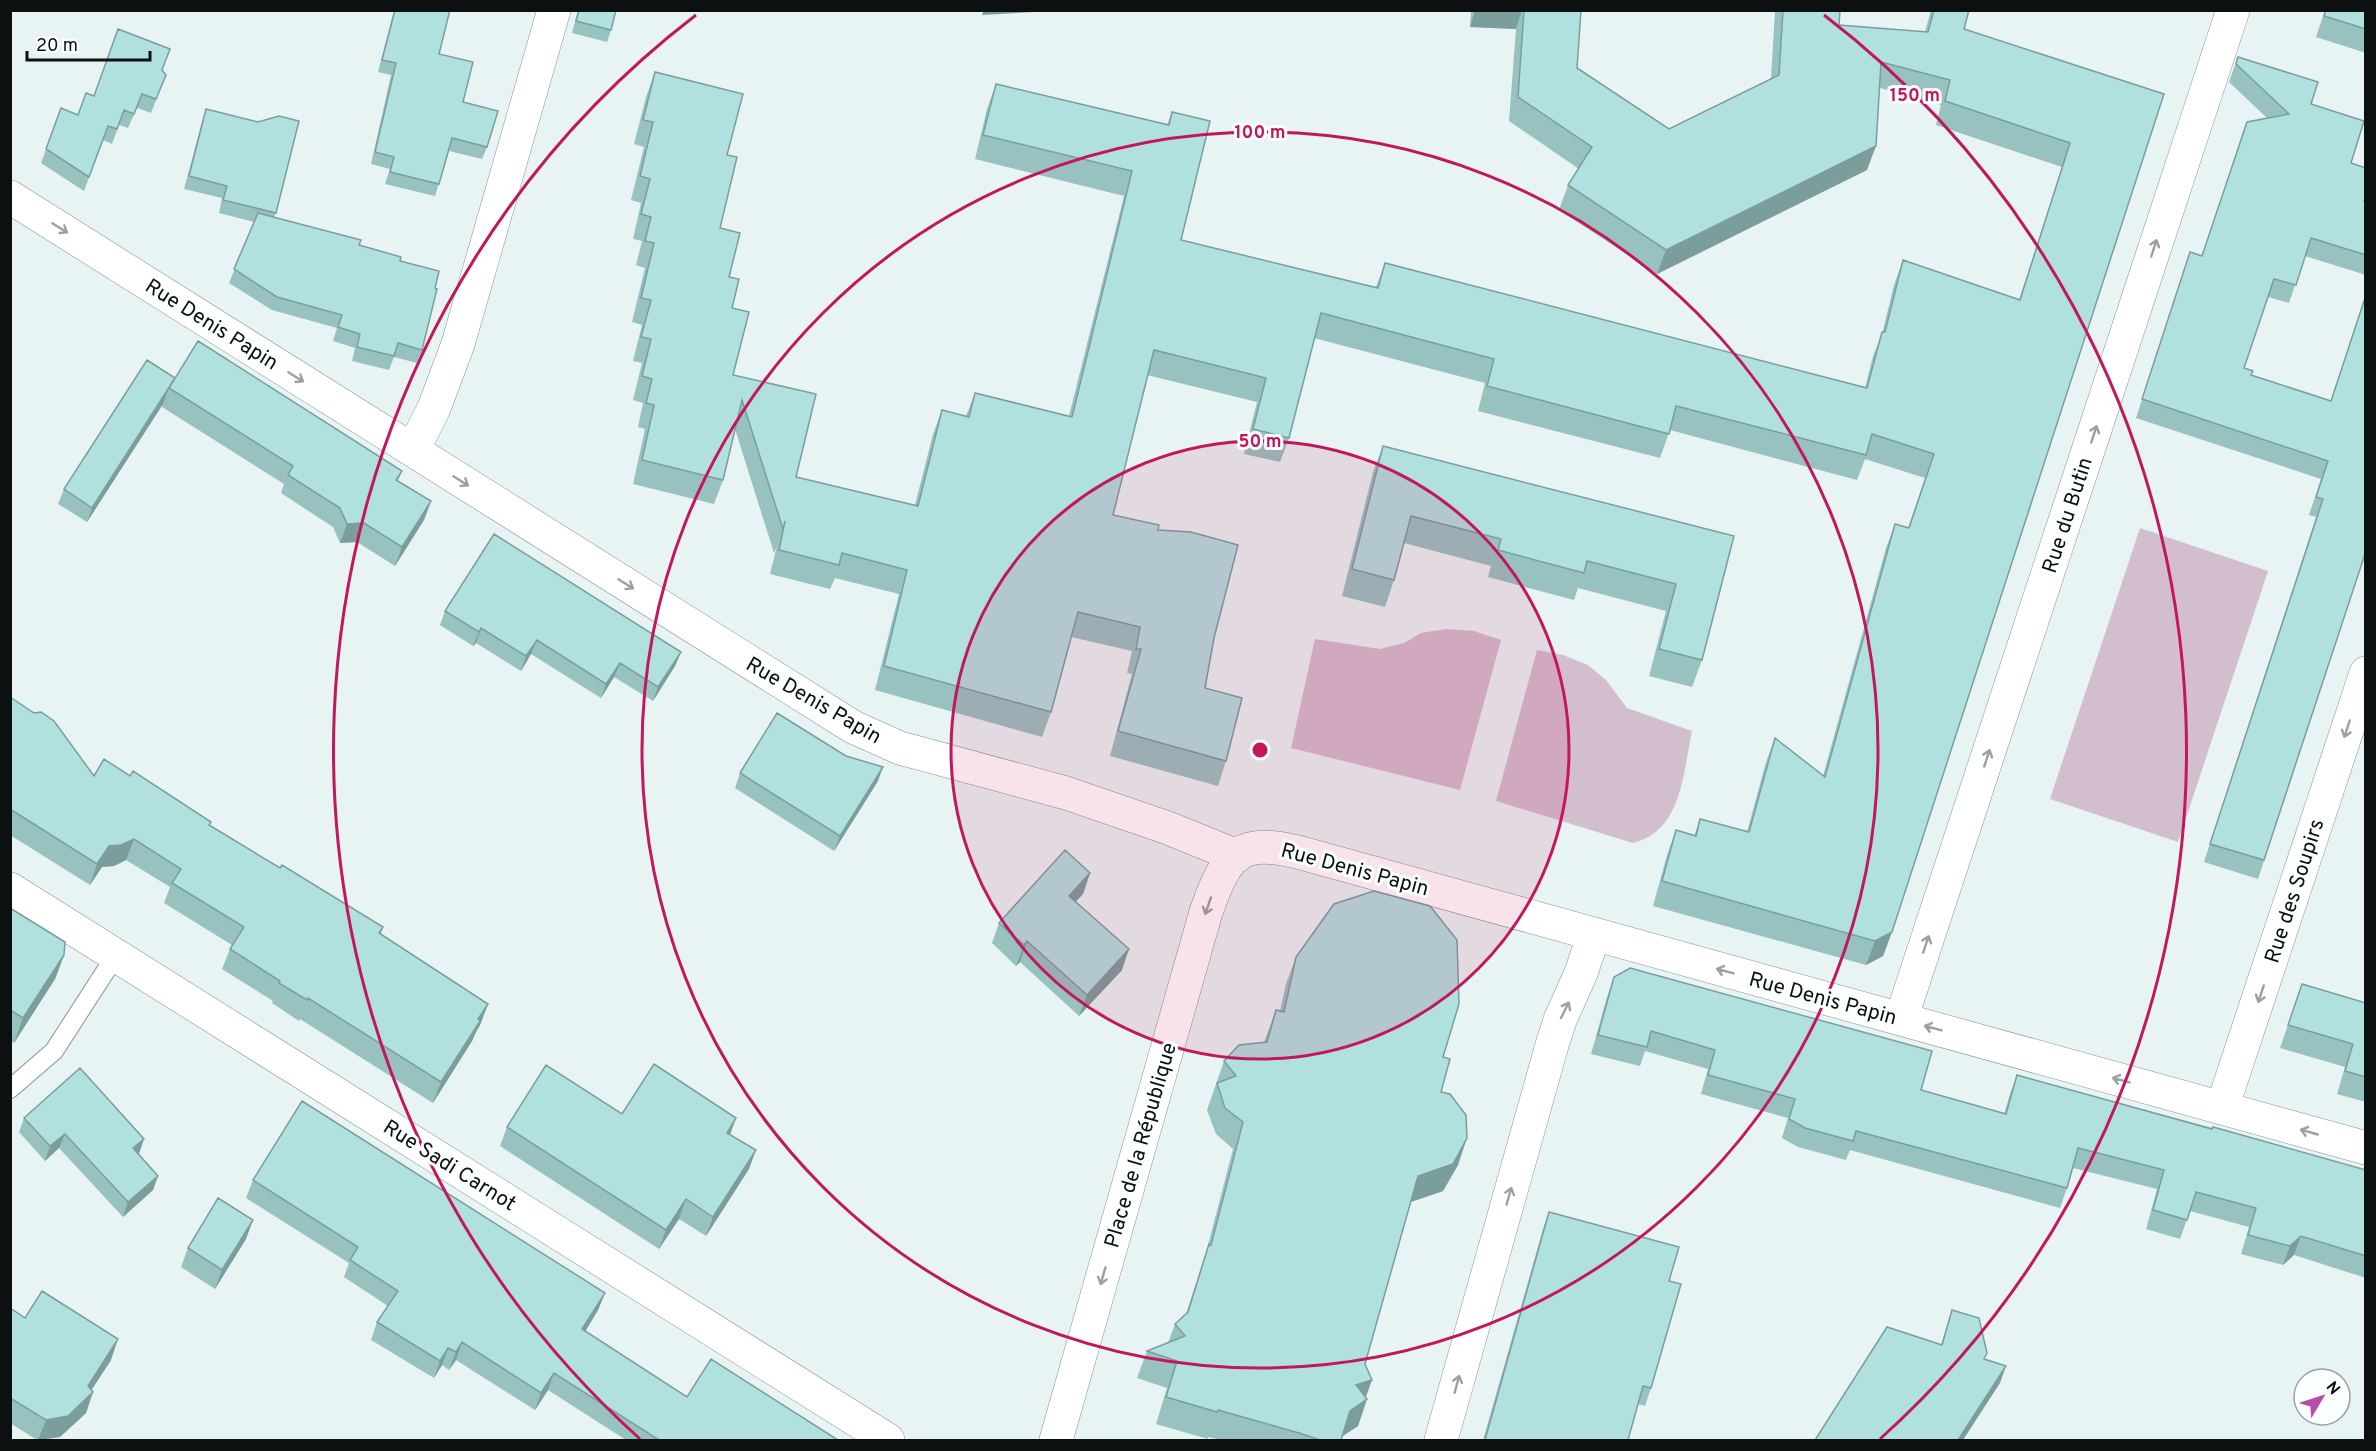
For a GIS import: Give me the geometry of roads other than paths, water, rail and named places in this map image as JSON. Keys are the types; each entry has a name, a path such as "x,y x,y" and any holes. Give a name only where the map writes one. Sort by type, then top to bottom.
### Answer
{"street":[{"path":"413,450 434,408 458,344 554,10"},
{"name":"Rue du Butin","path":"1901,1019 2233,10"},
{"name":"Rue Denis Papin","path":"10,197 853,727 900,748 1066,793 1168,828 1236,856 1256,846 1278,847 2366,1148"},
{"name":"Rue des Soupirs","path":"2222,1108 2366,673"},
{"name":"Place de la République","path":"1056,1440 1206,912 1220,878 1236,856"},
{"name":"Rue Sadi Carnot","path":"10,889 888,1440"},
{"path":"1441,1440 1552,1045 1560,1020 1581,973 1593,934"}],"lane":[{"path":"10,1089 54,1051 116,955"}]}
